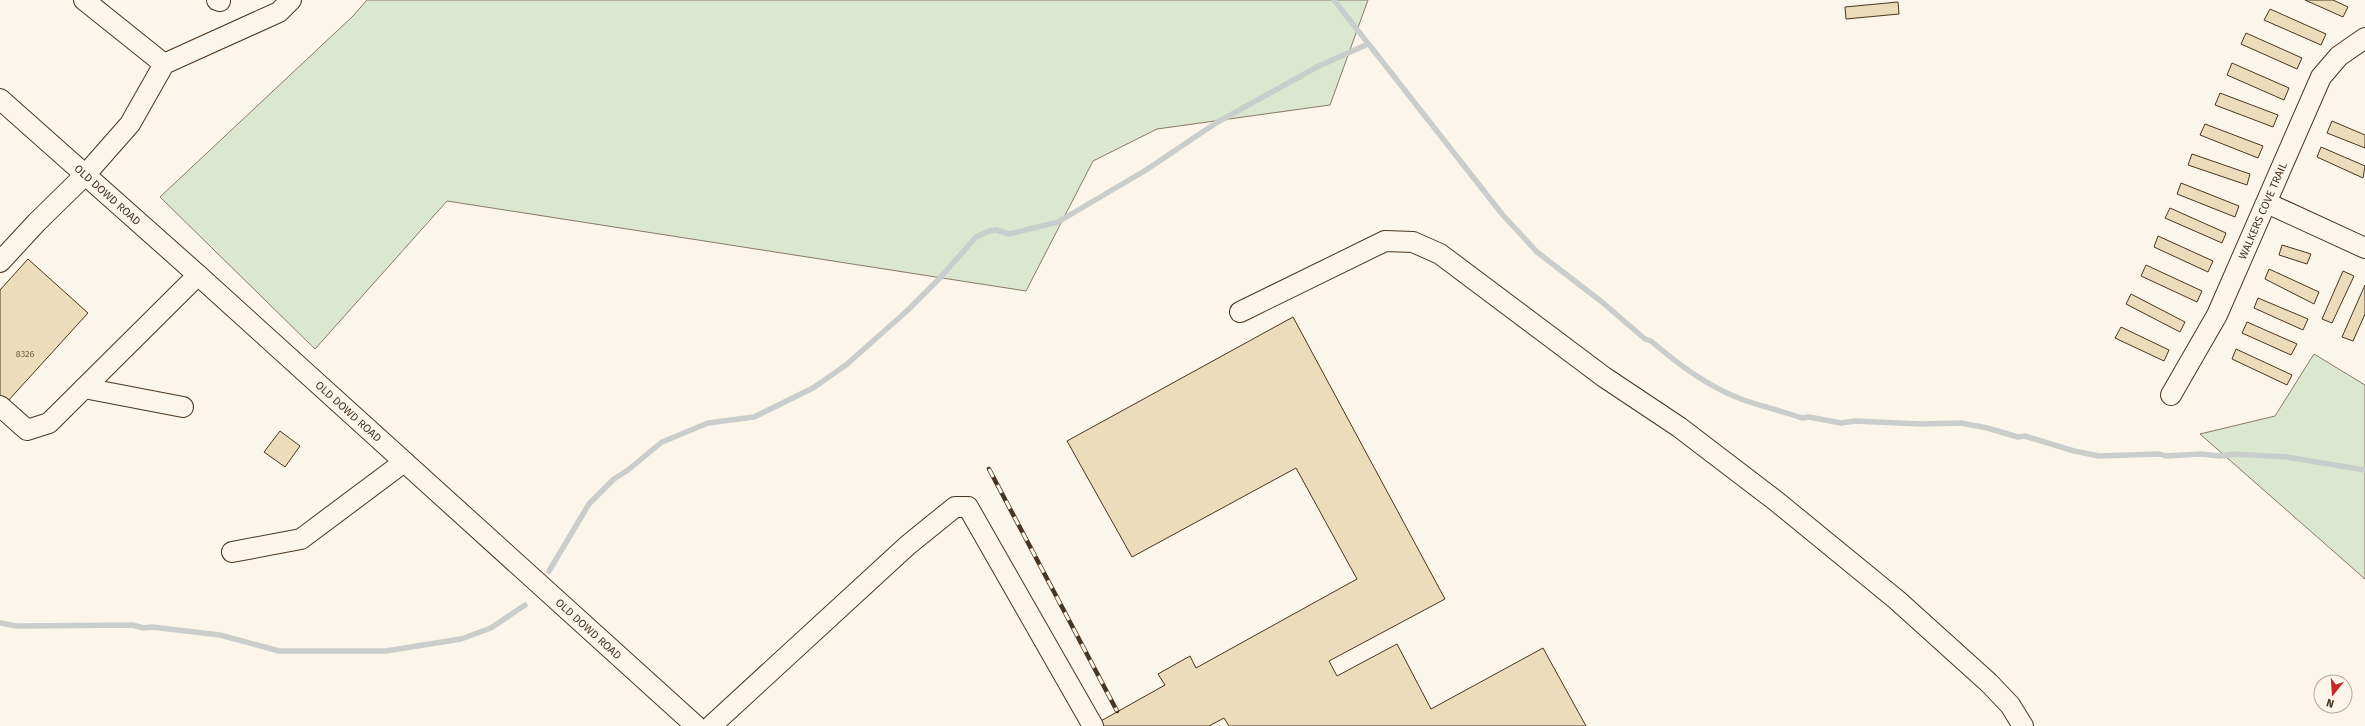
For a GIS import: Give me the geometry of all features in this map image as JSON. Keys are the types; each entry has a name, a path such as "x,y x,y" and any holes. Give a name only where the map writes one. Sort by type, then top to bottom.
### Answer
{"street":[{"path":"84,0 164,64"},
{"path":"0,262 37,222 86,174 130,124 164,64 279,12 291,0"},
{"name":"WALKERS COVE TRAIL","path":"2171,395 2217,315 2267,203 2288,148 2321,77 2339,56 2365,38"},
{"name":"OLD DOWD ROAD","path":"0,99 198,274 696,726"},
{"path":"2267,203 2365,248"},
{"path":"1240,312 1385,241 1413,242 1440,254 1604,377 1679,427 1776,501 1897,600 1989,683 2010,705 2024,725"},
{"path":"0,406 27,430 49,424 198,274"},
{"path":"84,388 183,407"},
{"path":"232,552 301,539 404,462"},
{"path":"711,726 908,545 955,507 968,507 1093,726"}],"green space":[{"path":"367,0 1368,0 1330,105 1157,129 1093,161 1026,291 447,201 315,349 160,197 353,16"},
{"path":"2314,354 2365,385 2365,579 2200,434 2275,416"}],"building":[{"path":"2305,0 2333,0 2348,7 2343,17"},
{"path":"1898,2 1899,14 1846,19 1845,7"},
{"path":"2270,9 2326,34 2321,45 2264,20"},
{"path":"2246,33 2302,58 2297,69 2241,44"},
{"path":"2232,63 2289,88 2284,100 2227,75"},
{"path":"2220,93 2278,115 2273,127 2215,105"},
{"path":"2332,121 2365,135 2365,148 2327,133"},
{"path":"2205,124 2263,146 2258,158 2200,135"},
{"path":"2321,147 2365,166 2363,178 2317,157"},
{"path":"2192,154 2250,174 2247,185 2188,165"},
{"path":"2181,183 2239,206 2235,217 2177,194"},
{"path":"2170,208 2226,233 2222,243 2165,218"},
{"path":"2158,236 2213,261 2208,272 2154,247"},
{"path":"2282,245 2311,254 2307,264 2279,255"},
{"path":"28,259 88,313 7,402 0,396 0,290"},
{"path":"2146,265 2202,291 2197,302 2141,276"},
{"path":"2269,269 2319,292 2314,304 2265,279"},
{"path":"2343,271 2354,276 2332,323 2322,319"},
{"path":"2365,285 2365,314 2353,341 2342,337"},
{"path":"2131,294 2185,322 2180,332 2126,304"},
{"path":"2258,298 2308,319 2303,330 2254,308"},
{"path":"1293,317 1445,599 1329,661 1337,676 1397,644 1431,709 1543,648 1586,726 1229,726 1224,718 1209,726 1101,726 1099,722 1165,685 1158,674 1190,656 1196,668 1357,579 1296,468 1132,557 1067,441"},
{"path":"2247,322 2297,344 2291,355 2242,333"},
{"path":"2121,327 2169,350 2164,361 2115,338"},
{"path":"2236,349 2292,375 2287,385 2232,359"},
{"path":"280,431 300,446 285,467 264,452"}],"waterway":[{"path":"1334,0 1502,214 1537,252 1602,302 1645,339 1651,341 1693,374 1728,394 1748,402 1802,418 1809,417 1841,423 1855,421 1921,424 1961,423 1987,428 2018,437 2025,436 2074,451 2099,456 2160,454 2166,456 2201,454 2220,456 2234,454 2287,457 2365,470"},
{"path":"549,571 589,504 614,479 628,470 662,442 708,423 754,417 813,388 846,365 908,310 939,279 976,237 989,231 996,230 1009,234 1058,222 1146,170 1216,123 1317,67 1368,44"},
{"path":"0,623 17,626 132,625 144,628 152,627 220,635 279,651 386,651 461,639 491,628 525,605"}],"railway":[{"path":"989,469 1117,711"}]}
